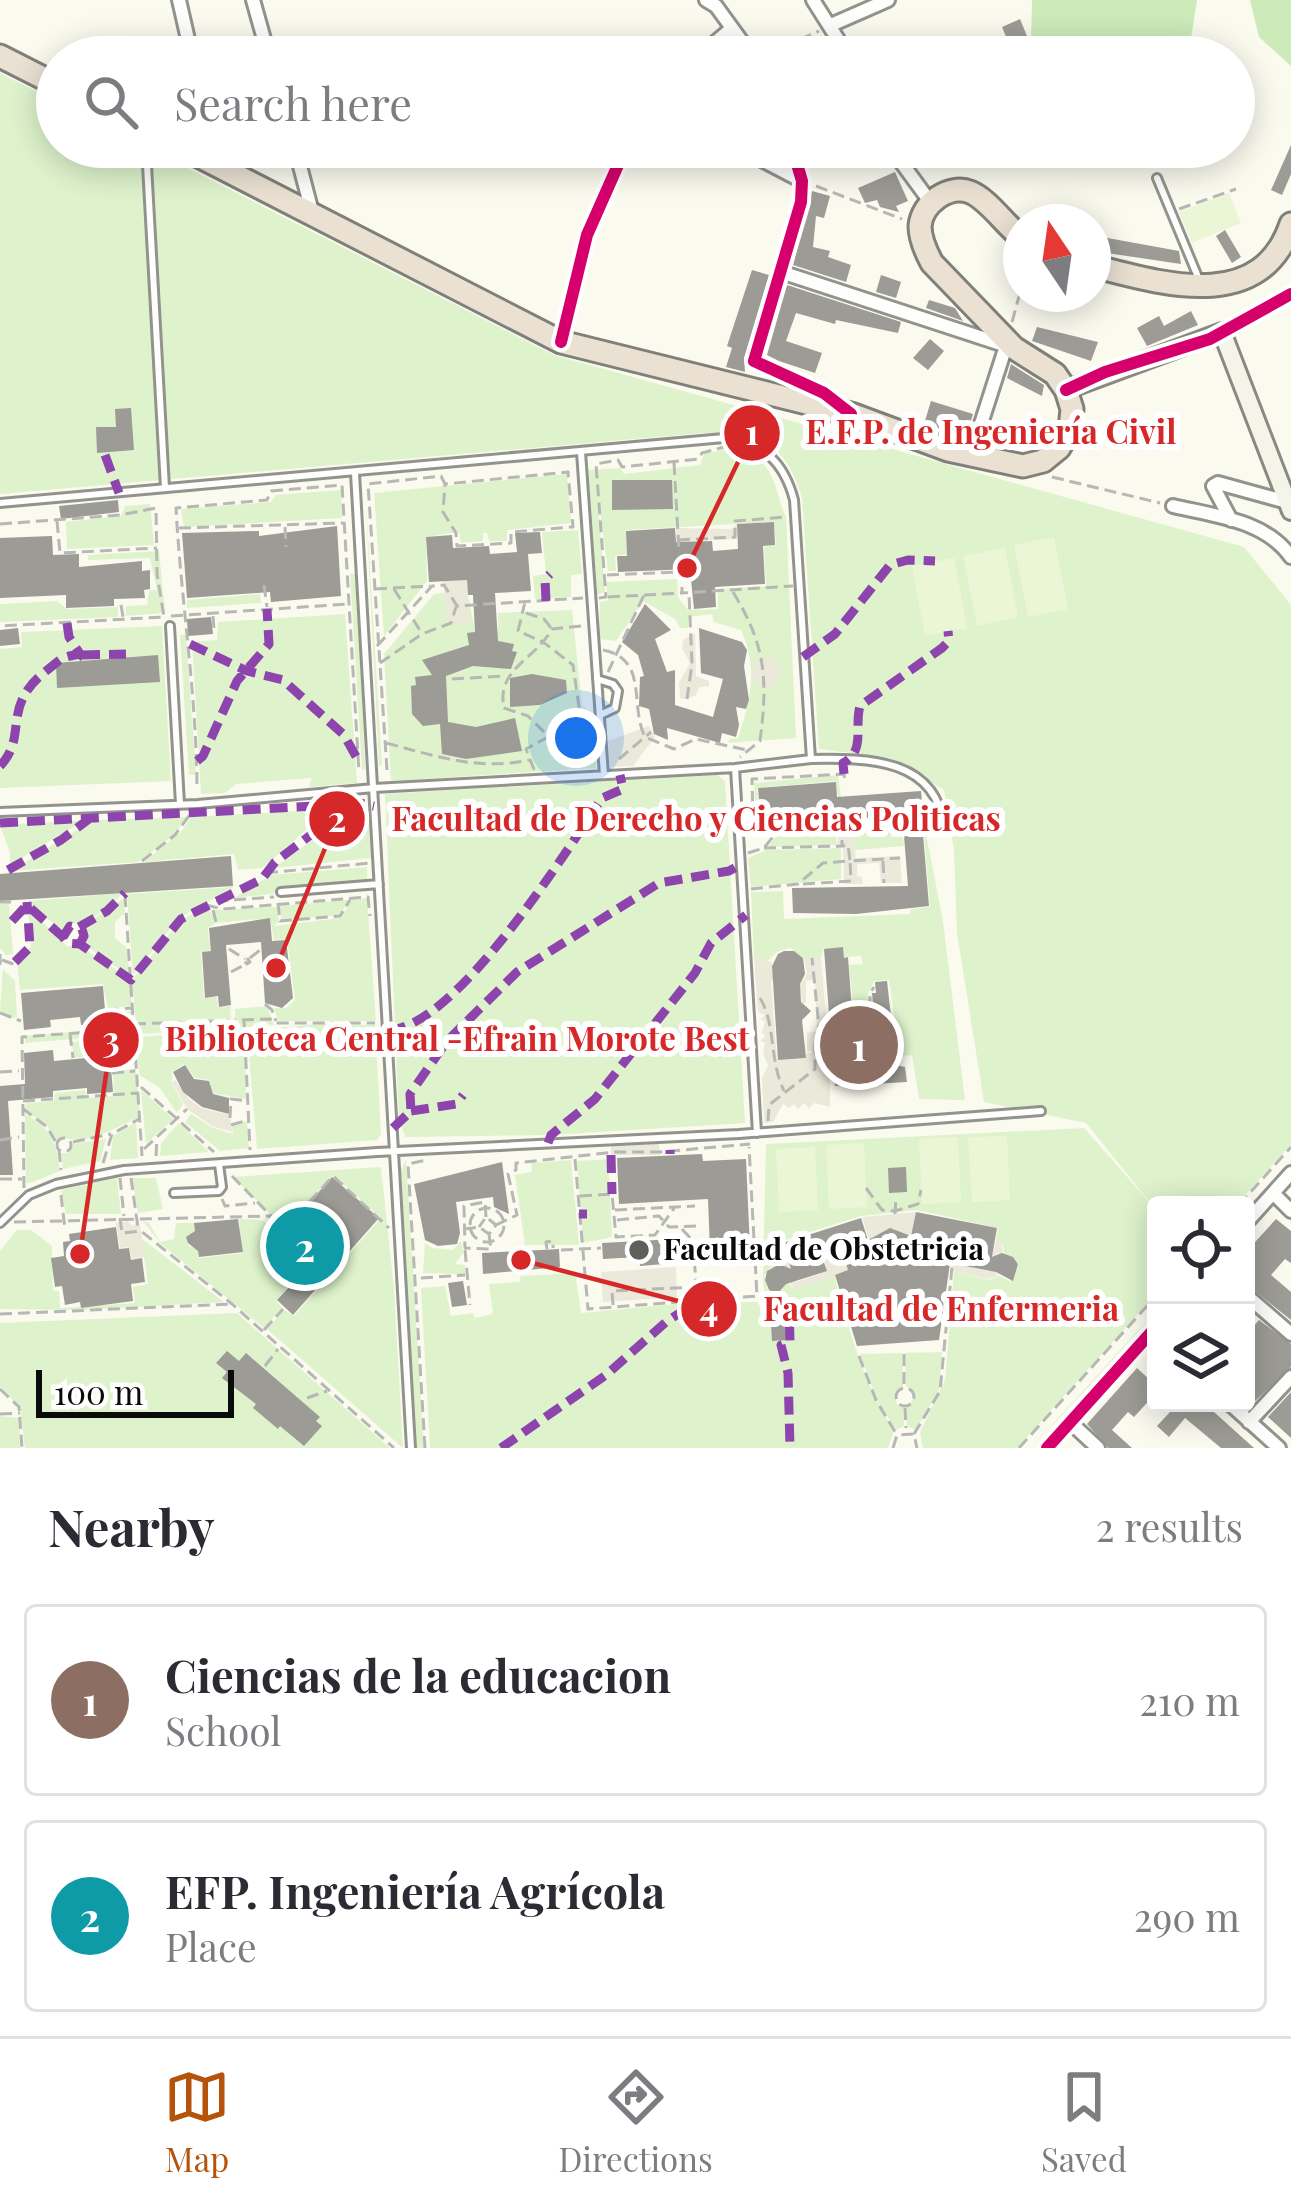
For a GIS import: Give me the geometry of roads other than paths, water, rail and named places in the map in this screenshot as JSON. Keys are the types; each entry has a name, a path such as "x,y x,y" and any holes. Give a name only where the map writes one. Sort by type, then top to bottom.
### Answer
{"highway":[{"path":"0,56 36,74"},
{"path":"234,168 561,342 850,414 970,455 1023,466 1059,448 1070,430 1072,409 1066,389 1054,374 1009,345 932,263 920,226 931,203 953,191 976,194 1003,220"},
{"path":"1111,271 1162,284 1202,286 1236,280 1264,270 1277,256 1291,224"}],"street":[{"path":"179,0 187,36"},
{"path":"253,0 263,36"},
{"path":"706,0 738,36"},
{"path":"813,0 837,36"},
{"path":"831,25 889,0"},
{"path":"723,36 731,29"},
{"path":"300,168 312,212"},
{"path":"561,342 587,235 617,168"},
{"path":"777,168 802,181"},
{"path":"798,168 801,202 754,361 824,394 850,414"},
{"path":"905,168 931,203"},
{"path":"781,272 1009,345 970,455"},
{"path":"1066,389 1222,332 1289,298"},
{"path":"1222,332 1289,507"},
{"path":"1232,520 1214,493 1218,483 1289,507"},
{"path":"1173,506 1274,536 1291,557"},
{"path":"1255,1213 1291,1173"},
{"path":"1273,1193 1291,1210"},
{"path":"1255,1303 1291,1334"},
{"path":"1047,1448 1147,1339"},
{"path":"1249,1422 1291,1377"},
{"path":"1238,1412 1279,1448"},
{"path":"1071,1423 1098,1448"}],"lane":[{"path":"147,168 165,488"},
{"path":"1157,178 1202,286"},
{"path":"0,503 724,438 752,442 786,475 794,500 811,759"},
{"path":"581,452 601,679 604,776"},
{"path":"356,473 411,1448"},
{"path":"170,626 180,805"},
{"path":"600,716 619,700 614,683 601,679"},
{"path":"0,812 180,805 811,759 874,760 935,792 942,803 944,828"},
{"path":"735,768 757,1133"},
{"path":"279,894 379,884"},
{"path":"0,1223 29,1196 85,1175 1041,1111"},
{"path":"174,1193 219,1191 219,1164"}],"place":[{"name":"E.F.P. de Ingeniería Civil","path":"687,568"},
{"name":"Facultad de Derecho y Ciencias Politicas","path":"276,968"},
{"name":"Ciencias de la educacion","path":"859,1045"},
{"name":"EFP. Ingeniería Agrícola","path":"305,1246"},
{"name":"Facultad de Obstetricia","path":"639,1250"},
{"name":"Biblioteca Central -Efrain Morote Best","path":"80,1254"},
{"name":"Facultad de Enfermeria","path":"521,1260"}]}
